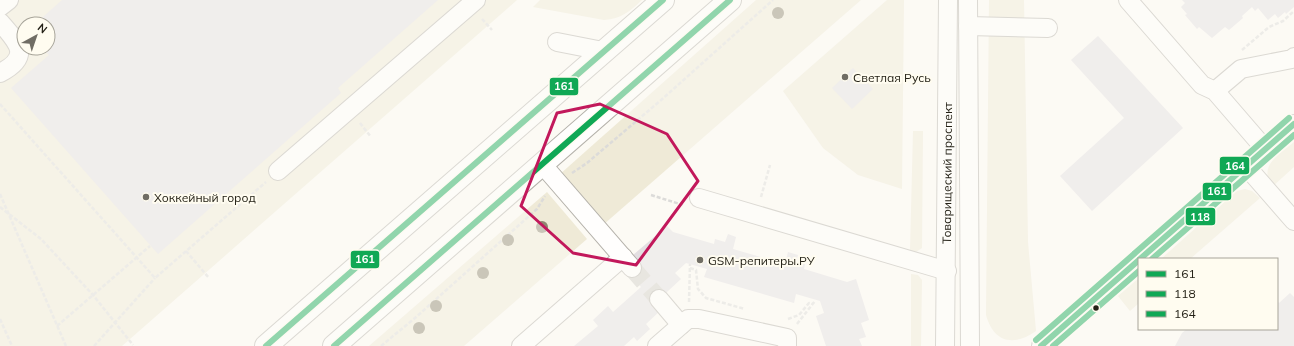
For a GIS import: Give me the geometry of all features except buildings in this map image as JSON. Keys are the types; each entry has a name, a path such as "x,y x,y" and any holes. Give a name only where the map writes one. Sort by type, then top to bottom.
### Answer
{"main road":[{"path":"266,346 663,0"},
{"path":"334,346 730,0"}],"street":[{"path":"0,7 9,0"},
{"path":"278,171 476,0"},
{"name":"Товарищеский проспект","path":"945,346 947,271 948,0"},
{"name":"Товарищеский проспект","path":"968,0 970,346"},
{"path":"1128,0 1202,84 1215,91 1265,149"},
{"path":"0,22 18,43 20,51 18,58 0,73"},
{"path":"968,26 1048,28"},
{"path":"557,42 603,51"},
{"path":"1215,91 1240,69 1292,59 1294,57"},
{"path":"1142,258 1294,124"},
{"path":"521,346 627,263 542,164"},
{"path":"1246,166 1294,221"},
{"path":"699,198 947,271"},
{"path":"1041,346 1138,262"},
{"path":"659,299 684,322"},
{"path":"657,346 684,322 699,318 787,342"}],"path":[{"path":"381,346 415,318 537,209 545,196 559,183 586,164 654,106 773,0"},
{"path":"1241,51 1269,27 1282,21 1294,11"},
{"path":"482,18 492,30"},
{"path":"0,104 155,278"},
{"path":"359,122 371,136"},
{"path":"757,215 770,165"},
{"path":"94,346 155,278 278,171"},
{"path":"0,194 66,346"},
{"path":"0,207 41,239 93,295 134,345"},
{"path":"57,326 150,246"},
{"path":"186,251 209,278"},
{"path":"684,322 690,264"},
{"path":"690,268 696,270 698,289 706,298 747,309"},
{"path":"787,342 815,301"},
{"path":"782,319 799,315 809,303 813,304"},
{"path":"0,320 12,346"}],"highlighted area":[{"path":"600,104 667,134 698,181 636,265 573,253 521,206 557,113"}],"shaded area":[{"name":"Хоккейный город","path":"0,0 517,0 122,346 0,346"},
{"path":"540,0 642,0 625,14 604,20 533,7"},
{"path":"756,0 861,0 603,225 559,175"},
{"path":"887,0 904,0 902,189 858,175 823,148 783,91"},
{"path":"989,0 1024,0 1028,242 1036,331 1028,336 1013,340 1006,340 994,332 986,315"},
{"path":"913,131 923,131 922,248 916,252 910,251"},
{"path":"1294,142 1294,167 1272,187 1267,173 1269,167 1277,156"},
{"path":"1245,189 1252,191 1260,198 1191,258 1162,258 1237,191"},
{"path":"547,192 587,239 464,346 369,346"},
{"path":"911,274 918,275 922,280 921,346 911,346"},
{"path":"1138,279 1138,304 1130,311 1118,296"}],"tunnel":[{"path":"632,268 659,299"}],"transit line":[{"name":"161","path":"266,346 663,0"},
{"name":"161","path":"334,346 730,0"},
{"name":"164","path":"1135,253 1289,118"},
{"name":"161","path":"1141,258 1294,124"},
{"name":"118","path":"1153,258 1294,135"},
{"name":"164","path":"1036,340 1134,254"},
{"name":"161","path":"1041,346 1138,261"},
{"name":"118","path":"1053,346 1138,272"}],"place":[{"name":"Светлая Русь","path":"845,77"},
{"name":"Хоккейный город","path":"146,197"},
{"name":"GSM-репитеры.РУ","path":"700,260"}]}
